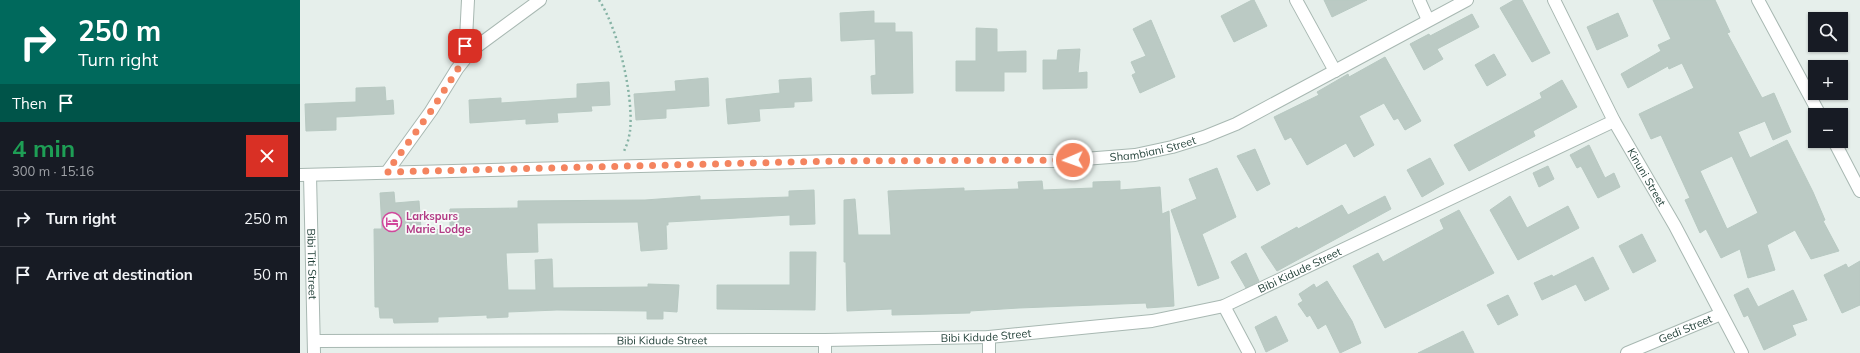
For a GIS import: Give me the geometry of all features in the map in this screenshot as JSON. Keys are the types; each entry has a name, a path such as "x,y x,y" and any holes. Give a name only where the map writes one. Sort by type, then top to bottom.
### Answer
{"street":[{"path":"465,58 468,0"},
{"path":"387,172 431,111 465,58 472,50 540,0"},
{"path":"1296,0 1335,71"},
{"path":"1419,0 1428,20"},
{"name":"Shambiani Street","path":"305,174 842,161 1059,161 1135,155 1172,147 1204,137 1236,124 1467,0"},
{"name":"Kinuni Street","path":"1554,0 1614,121 1675,226 1742,353"},
{"path":"1758,0 1816,108"},
{"name":"Bibi Kidude Street","path":"314,347 989,337 1152,321 1224,306 1614,121"},
{"path":"1838,148 1860,191"},
{"name":"Bibi Titi Street","path":"305,174 314,347"},
{"path":"1224,306 1248,353"},
{"name":"Gedi Street","path":"1627,353 1721,314"},
{"path":"989,337 989,353"},
{"path":"825,340 825,353"}],"path":[{"path":"599,0 611,23 628,90 630,130 627,144 617,166"}],"building":[{"path":"1254,0 1267,26 1234,42 1221,16"},
{"path":"1324,0 1367,0 1332,17"},
{"path":"1514,0 1522,0 1550,53 1532,62 1500,8"},
{"path":"1653,0 1715,0 1730,32 1727,33 1762,98 1774,93 1791,132 1773,140 1765,121 1738,132 1750,158 1787,140 1813,192 1825,220 1823,221 1839,251 1811,259 1795,230 1767,245 1775,270 1748,278 1740,249 1721,258 1706,229 1700,233 1685,200 1690,198 1661,135 1651,139 1639,114 1694,88 1682,63 1669,69 1668,66 1628,88 1621,74 1661,51 1658,45 1671,39","holes":["1732,156 1758,213 1727,229 1700,171"]},
{"path":"874,11 874,23 895,23 895,32 912,32 913,93 872,94 871,76 876,75 875,39 841,41 840,13"},
{"path":"1618,13 1628,36 1597,50 1587,27"},
{"path":"1472,14 1479,27 1437,49 1443,59 1424,70 1410,44 1429,34 1430,36"},
{"path":"1151,20 1175,77 1140,93 1132,75 1136,73 1131,62 1146,56 1133,29"},
{"path":"976,28 997,29 997,52 1026,51 1026,72 1004,72 1004,91 956,91 956,61 976,61"},
{"path":"1080,49 1078,73 1087,72 1087,88 1043,89 1043,60 1057,60 1058,50"},
{"path":"1494,54 1506,75 1487,86 1475,65"},
{"path":"1385,57 1421,121 1405,130 1398,118 1394,120 1384,103 1359,116 1374,145 1354,157 1346,143 1307,165 1291,137 1285,140 1274,117 1319,95 1317,92 1348,74 1349,77"},
{"path":"708,78 709,106 666,109 666,118 636,120 634,94 676,91 675,81"},
{"path":"811,78 812,101 794,102 794,107 759,109 760,121 728,124 726,99 780,93 779,80"},
{"path":"1562,80 1577,107 1533,131 1535,136 1469,171 1454,145 1542,98 1540,93"},
{"path":"609,82 610,105 591,106 592,111 557,113 558,122 526,124 526,119 470,123 469,100 501,98 501,103 577,98 577,84"},
{"path":"385,87 386,101 393,100 394,114 336,117 336,130 306,131 305,104 356,102 356,88"},
{"path":"1589,145 1605,178 1614,173 1620,187 1598,198 1581,166 1577,168 1570,155"},
{"path":"1255,149 1270,184 1257,191 1237,156"},
{"path":"1430,158 1444,184 1422,197 1407,170"},
{"path":"1548,166 1554,179 1539,187 1533,173"},
{"path":"1217,168 1236,217 1202,234 1219,278 1198,286 1171,210 1197,199 1189,179"},
{"path":"1042,181 1043,190 1093,188 1093,182 1120,181 1120,190 1160,187 1162,214 1169,211 1174,306 1147,308 1146,303 1019,308 970,311 970,313 892,315 892,309 847,311 846,262 844,262 844,200 855,199 858,235 891,235 888,191 964,188 964,191 1019,189 1018,182"},
{"path":"814,190 815,224 790,225 790,215 668,222 668,225 666,225 667,249 641,251 638,222 537,223 538,252 506,253 508,290 536,290 535,260 552,259 553,288 648,287 648,284 679,285 677,312 663,311 663,319 647,319 647,311 557,310 508,312 508,317 487,318 487,315 438,317 438,322 394,323 393,318 380,318 379,307 375,307 374,229 382,229 380,193 394,192 395,203 419,201 421,229 450,230 450,209 518,208 518,201 645,200 700,196 700,200 789,197 789,191"},
{"path":"1385,196 1391,209 1277,271 1261,247 1342,205 1348,215"},
{"path":"1510,196 1527,228 1568,206 1579,228 1518,260 1490,210"},
{"path":"1459,210 1494,273 1385,328 1353,266 1378,253 1383,262 1444,229 1440,220"},
{"path":"1642,234 1656,261 1633,273 1619,246"},
{"path":"790,252 816,252 815,310 717,309 717,285 790,285"},
{"path":"1246,253 1259,281 1246,288 1231,262"},
{"path":"1593,257 1609,289 1585,301 1576,284 1542,300 1534,283 1552,275 1553,277"},
{"path":"1860,261 1860,305 1842,313 1824,275 1846,264 1848,268"},
{"path":"1327,281 1352,321 1361,343 1340,353 1326,324 1318,329 1310,315 1307,317 1298,304 1303,301 1299,294 1314,284 1316,288"},
{"path":"1748,288 1758,307 1793,290 1807,320 1792,325 1796,335 1764,350 1748,315 1744,317 1734,295"},
{"path":"1508,295 1518,315 1498,325 1487,305"},
{"path":"1276,316 1288,341 1266,352 1255,327"},
{"path":"1463,331 1474,353 1418,353"}],"place":[{"name":"Larkspurs Marie Lodge","path":"392,222"}],"route":[{"path":"465,46 465,58 431,111 387,172 834,161 1073,160"}]}
